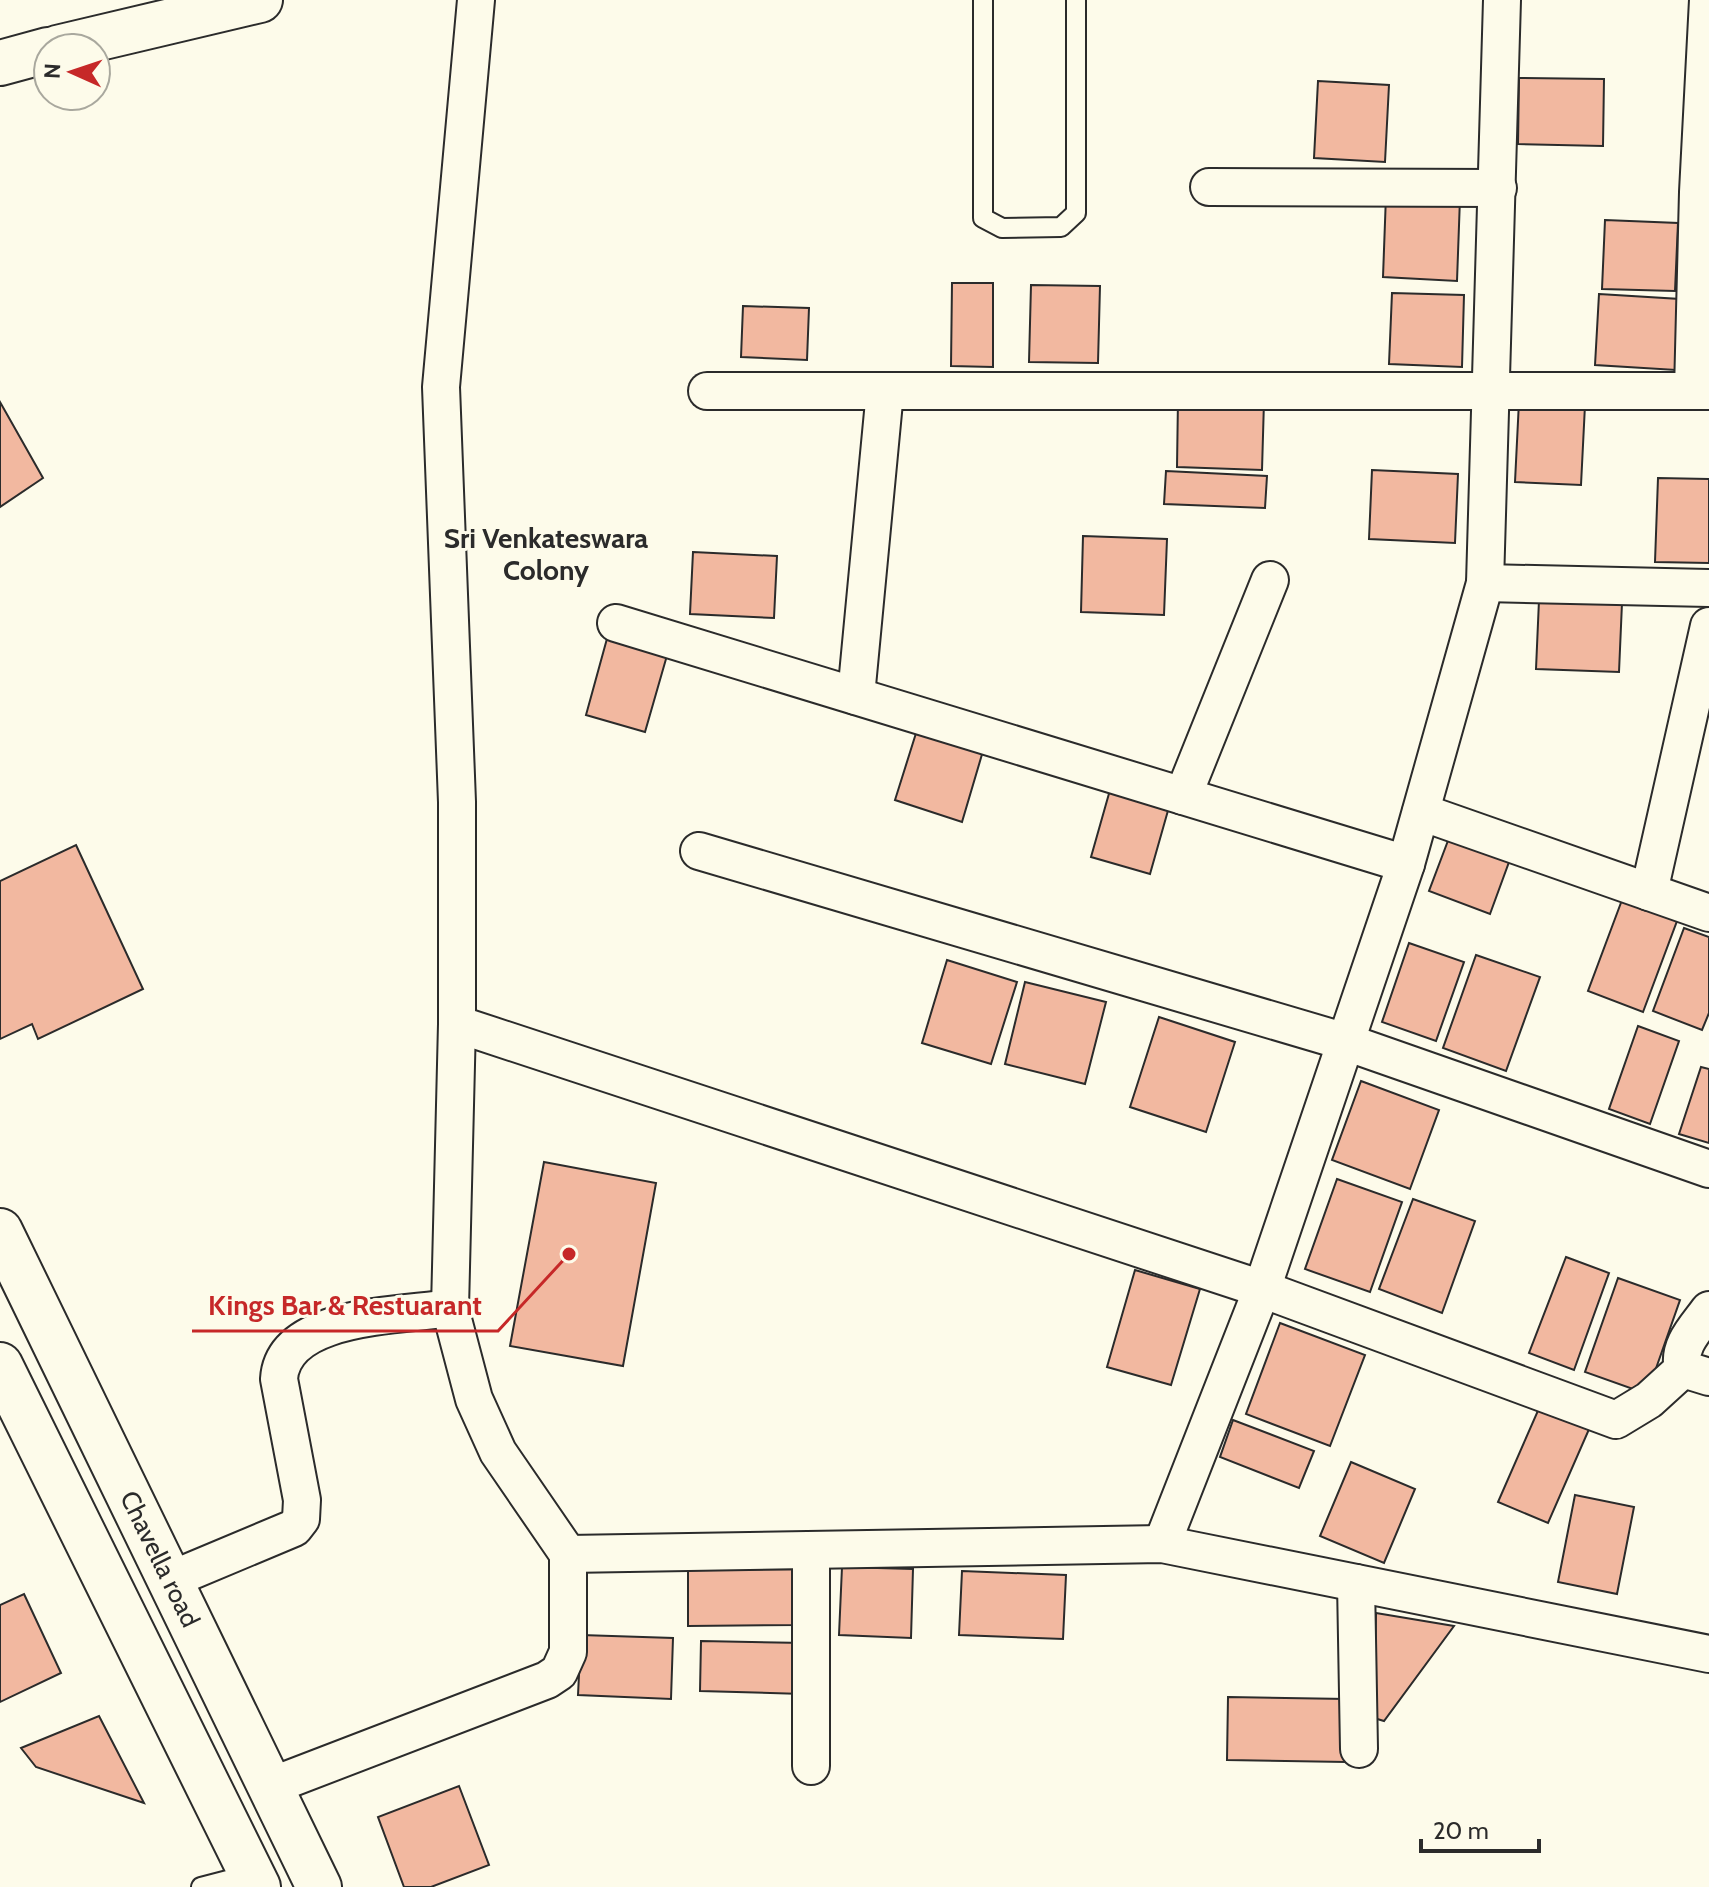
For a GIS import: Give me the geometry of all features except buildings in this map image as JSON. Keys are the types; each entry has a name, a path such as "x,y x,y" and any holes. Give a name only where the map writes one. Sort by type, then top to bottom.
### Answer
{"main road":[{"path":"112,35 260,0"},
{"path":"0,63 32,54"},
{"name":"Chavella road","path":"0,1231 319,1887"},
{"path":"0,1365 254,1880"}],"street":[{"path":"271,1786 547,1680 559,1672 568,1652 568,1554 498,1452 474,1399 450,1308 457,1024 457,802 441,387 476,0"},
{"path":"1162,1544 1262,1289 1406,864 1485,583 1493,392 1502,0"},
{"path":"707,391 1701,391 1708,0"},
{"path":"1209,187 1498,188"},
{"path":"856,696 885,391"},
{"path":"1183,796 1270,580"},
{"path":"1485,583 1709,588"},
{"path":"616,623 1406,864"},
{"path":"1649,892 1709,626"},
{"path":"1421,812 1709,913"},
{"path":"699,851 1346,1042 1709,1169"},
{"path":"457,1024 1262,1289 1616,1420 1696,1373 1680,1359 1687,1339 1709,1310"},
{"path":"170,1580 294,1528 301,1519 302,1500 279,1379 280,1365 288,1350 304,1337 330,1326 450,1308"},
{"path":"568,1554 1162,1544 1709,1654"},
{"path":"811,1550 811,1766"},
{"path":"1356,1583 1359,1749"}],"lane":[{"path":"983,0 983,218 1002,228 1061,227 1076,213 1076,0"},
{"path":"201,1887 254,1880"}],"place":[{"name":"Kings Bar & Restuarant","path":"569,1254"}],"district":[{"name":"Sri Venkateswara Colony","path":"546,554"}]}
